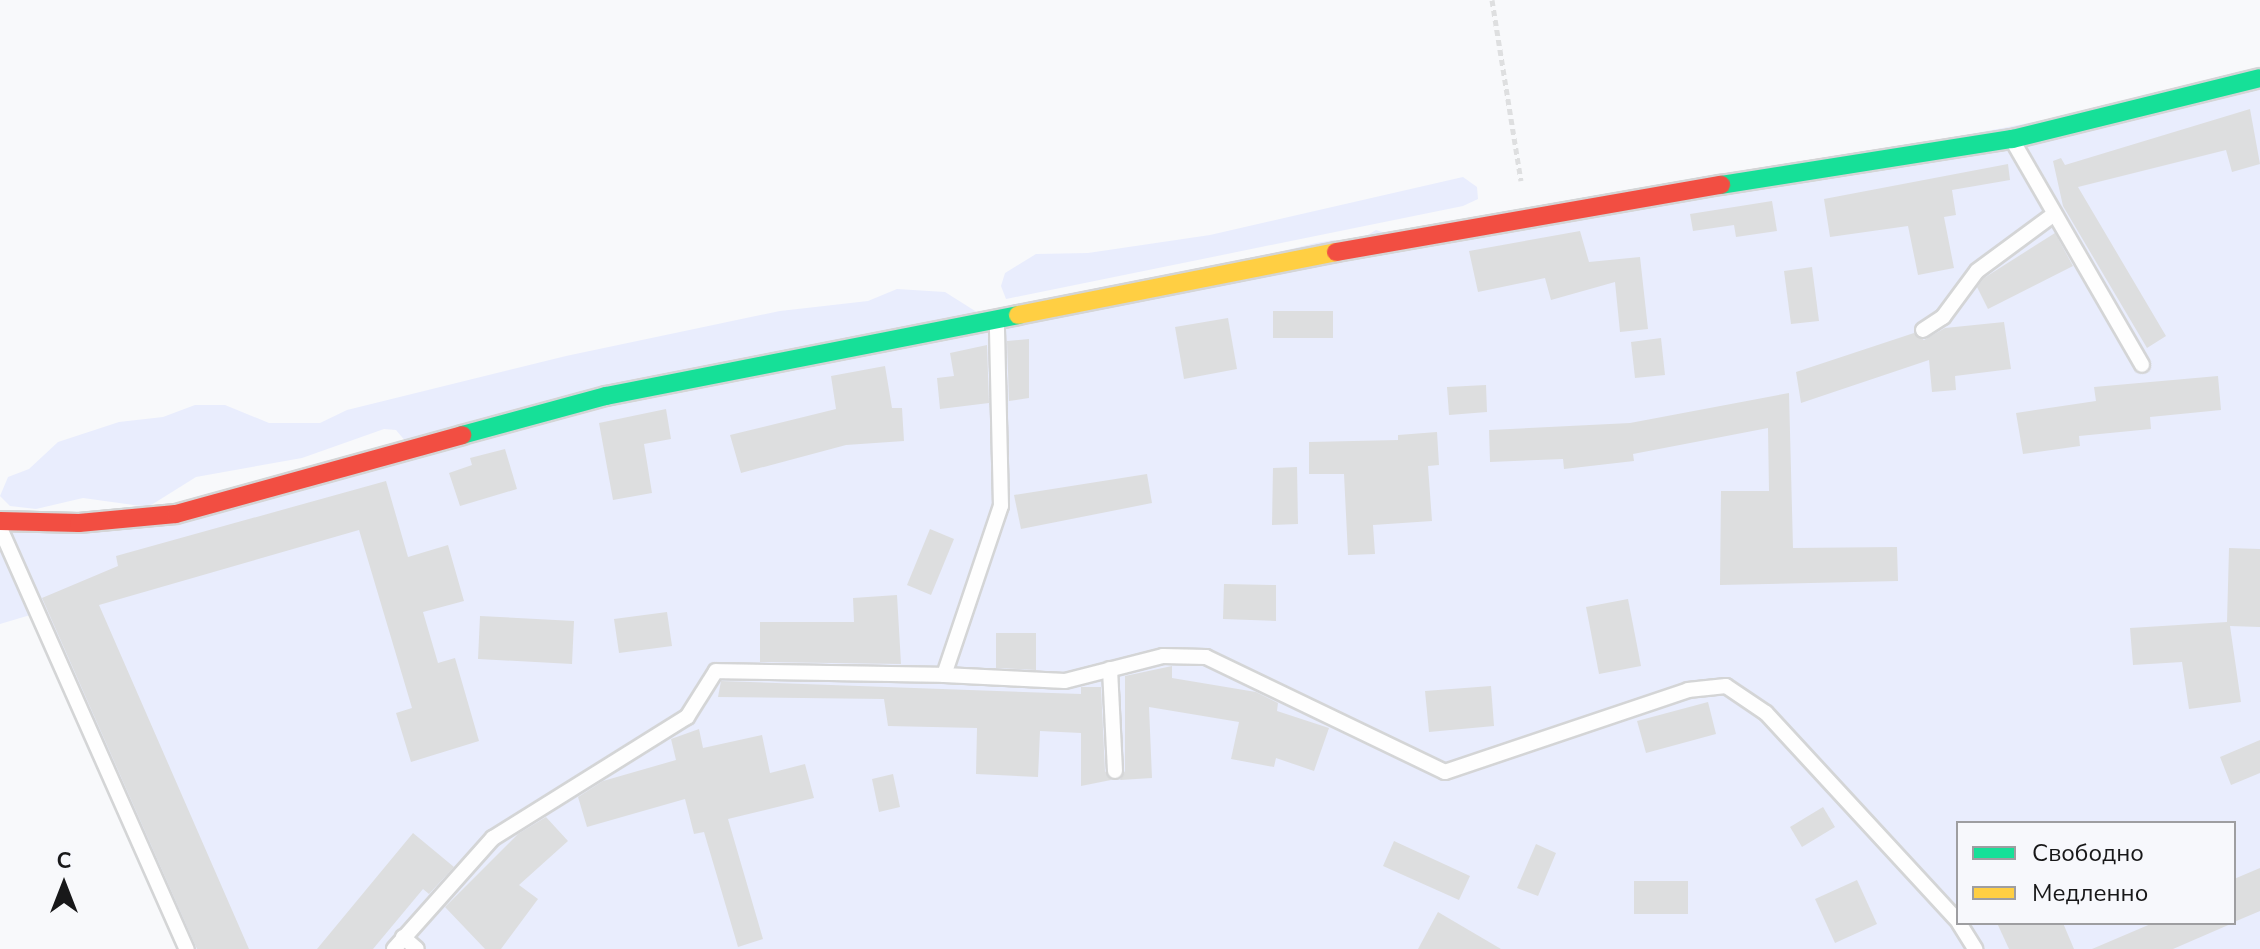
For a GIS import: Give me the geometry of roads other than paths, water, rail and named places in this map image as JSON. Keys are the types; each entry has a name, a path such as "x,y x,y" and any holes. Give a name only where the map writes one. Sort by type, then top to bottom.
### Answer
{"main road":[{"path":"0,521 79,523 176,514 606,396 1526,215 2012,139 2260,78"}],"lane":[{"path":"2012,139 2142,365"},
{"path":"1923,330 1943,317 1977,271 2053,215"},
{"path":"944,675 1001,506 997,318"},
{"path":"0,527 187,949"},
{"path":"417,949 399,943 493,838 687,717 716,671 944,675 1041,682 1163,656 1206,657 1445,772 1688,690 1726,686 1766,713 1956,919"},
{"path":"1110,669 1115,771"},
{"path":"1961,925 1975,949"}]}
